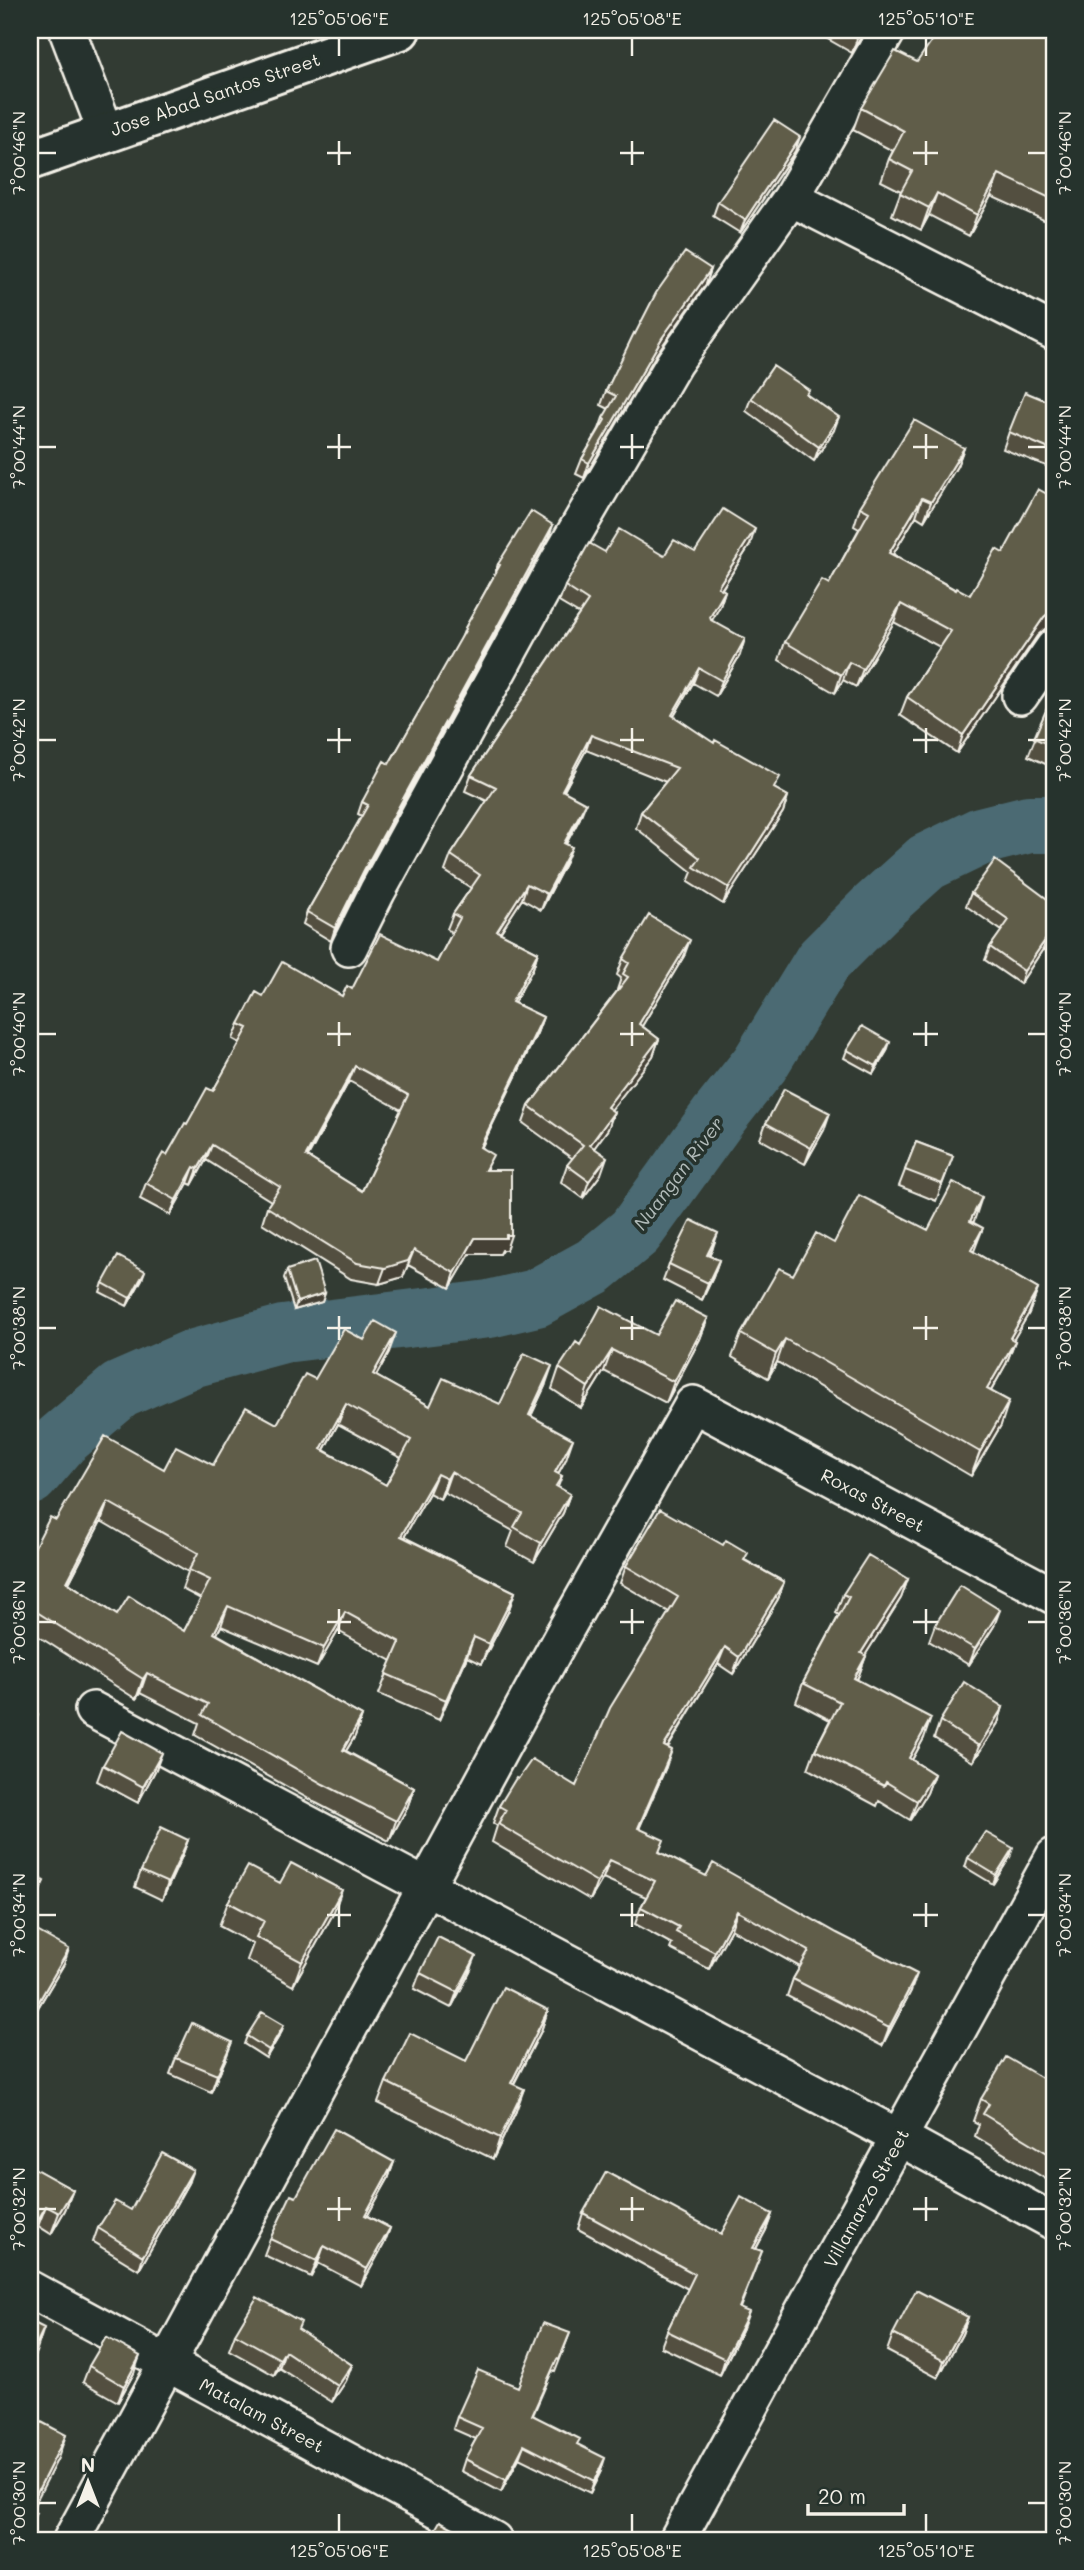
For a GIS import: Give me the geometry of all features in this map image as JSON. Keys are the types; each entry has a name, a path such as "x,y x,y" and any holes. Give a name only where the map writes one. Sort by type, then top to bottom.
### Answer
{"main road":[{"name":"Jose Abad Santos Street","path":"30,160 400,30"}],"street":[{"path":"67,30 106,132"},
{"path":"349,948 552,572 674,363 792,198 888,30"},
{"path":"792,198 1054,332"},
{"path":"1020,696 1054,647"},
{"name":"Roxas Street","path":"426,1887 562,1636 693,1404 1054,1596"},
{"path":"93,1710 900,2137 1054,2222"},
{"name":"Villamarzo Street","path":"677,2540 1054,1856"},
{"path":"71,2540 426,1887"},
{"name":"Matalam Street","path":"30,2289 494,2540"}],"building":[{"path":"939,30 1054,30 1054,200 999,174 977,215 937,193 929,208 900,193 912,171 889,159 904,131 861,108 895,51 917,62"},
{"path":"774,120 800,137 745,220 718,202"},
{"path":"685,252 711,269 662,338 589,463 582,459 616,396 606,391 656,293"},
{"path":"773,366 809,390 806,394 839,417 819,447 751,398"},
{"path":"1025,392 1054,404 1054,451 1009,432"},
{"path":"914,420 964,448 931,502 922,498 889,553 970,595 996,549 1003,553 1038,489 1054,498 1054,610 1044,617 963,735 907,697 951,631 901,604 863,669 849,662 841,675 785,642 822,580 829,584 869,512 860,507"},
{"path":"723,509 755,529 718,587 725,591 710,617 745,639 722,681 699,668 672,715 714,743 715,740 780,777 774,788 788,796 729,888 694,867 700,858 641,812 677,768 591,735 562,790 586,803 564,843 572,847 547,894 527,884 497,931 538,952 512,1002 543,1017 480,1147 493,1155 485,1170 511,1170 511,1235 506,1235 506,1238 475,1238 455,1273 414,1250 408,1261 385,1268 357,1263 267,1207 280,1187 212,1145 198,1169 194,1167 176,1200 146,1183 163,1153 167,1155 185,1123 187,1124 207,1088 213,1091 248,1028 239,1024 256,992 263,996 282,962 342,996 347,986 352,989 380,934 437,962 460,918 453,914 480,875 451,855 496,787 471,775 588,601 565,586 589,543 605,552 619,529 664,556 674,540 695,552","holes":["355,1066 408,1095 362,1191 306,1156"]},
{"path":"531,511 553,525 335,928 307,912 368,805 362,802 384,761 389,764 466,629 500,565 498,564"},
{"path":"1054,692 1054,747 1034,738"},
{"path":"995,860 1054,904 1054,941 1048,936 1024,971 990,947 1009,920 971,893"},
{"path":"649,915 690,940 639,1024 659,1039 607,1107 614,1112 590,1145 607,1157 589,1181 567,1165 583,1145 529,1106 628,977 623,974 629,963 623,959"},
{"path":"862,1026 890,1042 876,1066 847,1050"},
{"path":"784,1089 830,1113 811,1148 766,1123"},
{"path":"916,1142 953,1156 942,1184 905,1170"},
{"path":"953,1182 982,1197 970,1221 983,1228 971,1250 1038,1289 1010,1338 1015,1341 987,1389 1009,1401 980,1452 785,1339 776,1354 741,1334 779,1268 793,1275 816,1233 834,1243 859,1195 928,1230"},
{"path":"691,1220 718,1233 707,1255 719,1260 708,1283 669,1264"},
{"path":"118,1256 145,1271 130,1298 103,1283"},
{"path":"315,1261 325,1293 297,1302 287,1270"},
{"path":"675,1301 708,1318 674,1382 612,1350 588,1387 559,1368 576,1342 580,1345 601,1306 656,1335"},
{"path":"375,1321 396,1333 373,1374 430,1406 443,1378 500,1404 524,1353 552,1366 529,1415 573,1439 555,1472 562,1476 556,1486 570,1494 541,1543 514,1527 522,1513 451,1472 447,1479 437,1474 401,1536 515,1592 489,1644 474,1637 446,1700 386,1674 400,1642 345,1612 324,1648 228,1606 214,1633 362,1716 343,1750 414,1788 396,1821 323,1784 202,1715 208,1704 147,1673 143,1679 32,1609 30,1614 30,1556 50,1517 56,1520 105,1436 164,1469 176,1446 213,1465 246,1407 277,1424 305,1374 315,1379 344,1329 364,1340","holes":["346,1404 411,1440 386,1485 321,1449","108,1502 198,1553 189,1570 210,1580 184,1631 129,1596 117,1615 67,1582"]},
{"path":"660,1509 723,1545 726,1540 748,1553 744,1560 784,1582 739,1657 725,1647 664,1746 672,1750 638,1828 664,1840 659,1852 706,1876 713,1863 837,1933 917,1974 889,2028 793,1979 809,1951 737,1911 715,1952 676,1932 679,1927 641,1907 655,1881 610,1860 597,1882 498,1824 506,1810 499,1806 516,1778 518,1779 532,1759 576,1786 610,1708 678,1597 626,1566"},
{"path":"868,1555 908,1579 861,1653 866,1656 854,1678 931,1718 909,1758 934,1774 917,1801 886,1782 884,1786 815,1750 840,1702 803,1683 849,1597 843,1594"},
{"path":"960,1585 1000,1610 975,1649 935,1625"},
{"path":"964,1682 1003,1707 979,1746 940,1721"},
{"path":"30,1712 38,1715 30,1737"},
{"path":"122,1731 162,1753 143,1787 103,1765"},
{"path":"161,1827 188,1840 168,1883 141,1871"},
{"path":"985,1832 1013,1848 996,1875 968,1858"},
{"path":"291,1863 342,1890 302,1962 256,1937 264,1921 228,1902 248,1866 280,1883"},
{"path":"30,1872 44,1881 30,1904"},
{"path":"30,1927 69,1949 39,2001 30,1996"},
{"path":"438,1937 476,1956 457,1992 420,1973"},
{"path":"503,1987 548,2010 511,2083 524,2089 500,2138 386,2082 410,2033 466,2061"},
{"path":"262,2012 284,2025 269,2050 247,2036"},
{"path":"192,2023 232,2042 217,2075 176,2058"},
{"path":"1006,2057 1054,2085 1054,2157 983,2114 989,2104 981,2099"},
{"path":"334,2129 394,2162 365,2215 390,2228 367,2269 324,2246 317,2261 270,2239 291,2195 296,2197"},
{"path":"162,2153 193,2170 143,2256 98,2228 115,2201 131,2210"},
{"path":"30,2166 73,2190 59,2213 46,2206 38,2220 30,2215"},
{"path":"606,2172 721,2234 741,2197 772,2214 753,2248 762,2251 739,2308 749,2312 725,2359 667,2331 695,2274 583,2213"},
{"path":"916,2290 968,2317 944,2361 893,2334"},
{"path":"257,2297 301,2322 298,2329 352,2365 338,2386 285,2351 280,2359 235,2334"},
{"path":"30,2321 44,2328 30,2357"},
{"path":"543,2323 570,2333 532,2415 580,2439 577,2444 605,2458 594,2481 524,2445 506,2480 465,2459 482,2428 457,2417 478,2370 518,2387"},
{"path":"106,2337 140,2356 124,2386 89,2366"},
{"path":"30,2416 66,2435 30,2506"},
{"path":"30,2510 36,2513 30,2525"},
{"path":"440,2521 472,2538 471,2540 429,2540"}],"waterway":[{"name":"Nuangan River","path":"30,1476 61,1440 120,1390 191,1359 283,1334 489,1309 536,1298 594,1266 635,1232 760,1064 823,961 875,909 927,862 981,836 1029,824 1054,824"}]}
